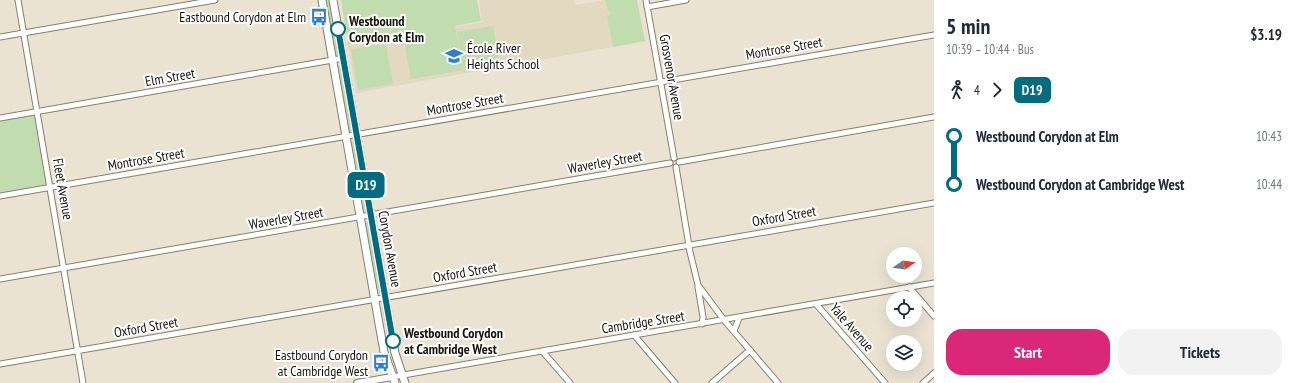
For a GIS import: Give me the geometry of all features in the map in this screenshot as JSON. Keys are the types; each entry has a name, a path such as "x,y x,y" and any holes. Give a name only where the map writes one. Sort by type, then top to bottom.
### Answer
{"main road":[{"name":"Corydon Avenue","path":"322,0 374,300 384,352 394,380"},
{"name":"Corydon Avenue","path":"333,0 395,353 401,376 405,383"}],"street":[{"name":"Fleet Avenue","path":"18,0 84,383"},
{"path":"0,37 215,0"},
{"name":"Grosvenor Avenue","path":"646,0 674,158"},
{"path":"647,7 686,0"},
{"name":"Montrose Street","path":"0,196 934,35"},
{"name":"Elm Street","path":"0,118 344,58"},
{"path":"679,162 934,118"},
{"path":"676,167 672,167 670,163 671,159 678,159 679,162"},
{"path":"679,162 678,166 676,167 689,245 698,285 703,317 702,324"},
{"name":"Waverley Street","path":"0,279 670,163"},
{"name":"Oxford Street","path":"0,364 934,203"},
{"name":"Cambridge Street","path":"357,383 394,380 401,376 934,283"},
{"path":"698,285 724,320 778,383"},
{"path":"909,287 934,316"},
{"name":"Yale Avenue","path":"816,304 885,383"},
{"path":"734,331 739,318"},
{"path":"634,335 675,383"},
{"path":"712,383 750,350"},
{"path":"543,352 570,383"},
{"path":"923,383 934,373"}],"shaded area":[{"name":"École River Heights School","path":"479,0 574,0 575,5 605,0 608,6 645,41 356,93 348,46 482,22"}],"green space":[{"path":"325,0 330,0 339,54 336,56 335,56"},
{"path":"341,0 477,0 481,21 455,26 463,70 411,79 403,35 348,45"},
{"path":"605,0 637,0 645,41 613,47 607,15 610,15"},
{"path":"493,26 500,66 464,72 457,32"},
{"path":"386,44 393,84 358,90 351,49"},
{"path":"337,65 340,65 341,68 352,130 350,133 348,132"},
{"path":"37,112 51,188 0,196 0,118"},
{"path":"351,141 354,142 366,210 364,213 362,213"},
{"path":"365,221 368,223 380,293 378,295 364,222"}],"bus line":[{"name":"D19","path":"338,29 393,341"}],"place":[{"name":"Eastbound Corydon at Elm","path":"319,17"},
{"name":"Westbound Corydon at Elm","path":"338,29"},
{"name":"École River Heights School","path":"454,56"},
{"name":"Westbound Corydon at Cambridge West","path":"393,341"},
{"name":"Eastbound Corydon at Cambridge West","path":"381,363"}]}
